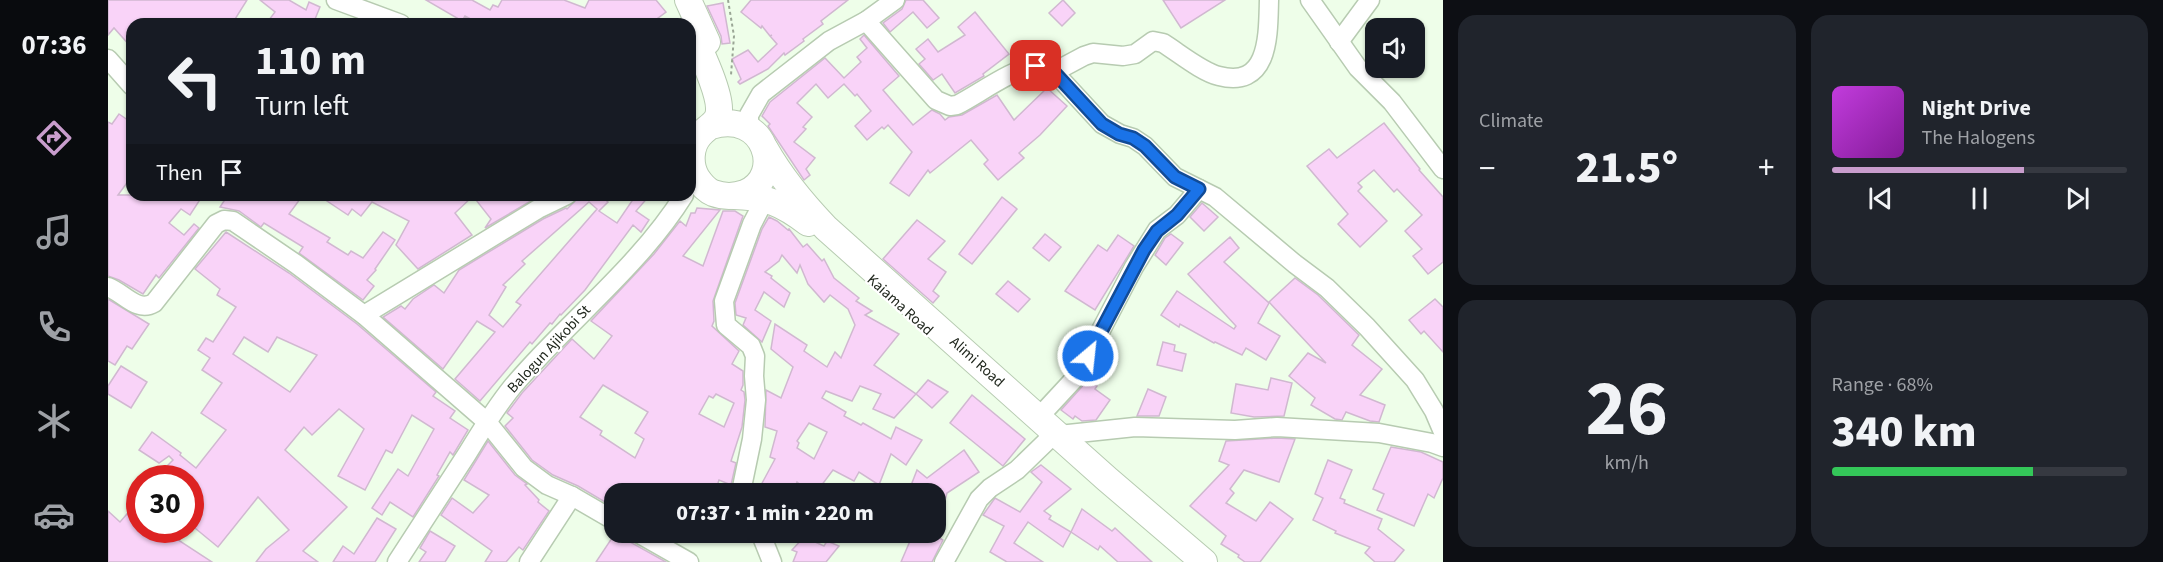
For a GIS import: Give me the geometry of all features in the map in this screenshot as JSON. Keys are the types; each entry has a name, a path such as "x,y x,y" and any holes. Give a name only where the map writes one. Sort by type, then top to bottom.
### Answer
{"highway":[{"path":"676,0 685,18"},
{"path":"688,0 729,95 746,126"},
{"path":"696,44 719,105 718,116 696,147"},
{"path":"696,147 724,122 737,122 759,136 765,149 767,162 763,175 747,192 725,195 709,191 696,176"},
{"name":"Alimi Road","path":"765,149 778,172 820,221 1049,430 1204,562"},
{"name":"Kaiama Road","path":"725,195 765,199 780,204 808,223 1049,430 1186,562"}],"street":[{"path":"336,0 385,18"},
{"path":"746,126 749,115 761,94 829,41 866,21 895,0"},
{"path":"1054,72 1093,53 1124,56 1135,54 1153,41 1163,43 1219,76 1233,78 1250,75 1257,68 1264,53 1269,0"},
{"path":"1310,0 1358,68 1392,102 1443,169"},
{"path":"1339,42 1370,0"},
{"path":"866,21 936,100 950,106 957,105 1001,80 1028,68 1044,67 1054,72 1102,124 1119,134 1133,138 1145,146 1175,177 1215,197 1327,288 1415,380 1434,411 1443,432"},
{"path":"108,58 126,79"},
{"path":"944,562 979,499 990,488 1017,470 1049,430 1134,267 1157,231 1177,215 1199,189"},
{"path":"696,198 725,195"},
{"path":"743,483 752,439 756,400 755,356 751,346 726,325 724,301 752,224 765,199"},
{"path":"364,315 555,201"},
{"name":"Balogun Ajikobi St","path":"397,562 487,422 512,388 537,359 621,273 680,202"},
{"path":"108,287 118,291 140,307 148,307 154,303 216,225 224,220 233,221 364,315 487,422 525,468 547,485 604,515"},
{"path":"1049,430 1135,427 1235,430 1277,427 1379,433 1443,447"},
{"path":"529,562 572,496"},
{"path":"655,543 689,562"},
{"path":"762,543 764,559"}],"path":[{"path":"728,0 734,36 729,95"}],"building":[{"path":"108,0 247,0 236,18 126,18 126,41 114,28 108,35"},
{"path":"260,0 289,0 306,10 309,2 320,7 315,18 270,18 275,12"},
{"path":"426,0 472,0 490,10 493,5 498,7 502,0 564,0 585,8 589,0 656,0 666,12 658,18 469,18 465,16 457,18"},
{"path":"751,0 848,0 821,21 823,24 803,39 804,41 785,55 784,53 768,69 740,84 738,82 741,79 732,59 748,50 758,62 777,44 762,26 761,28 741,12"},
{"path":"906,0 923,0 939,18 927,28 913,12 890,32 883,23 902,9"},
{"path":"1063,0 1075,13 1062,26 1049,13"},
{"path":"1163,0 1225,0 1181,28"},
{"path":"723,3 730,43 722,44 721,36 707,6"},
{"path":"975,12 1009,54 983,74 984,76 955,93 942,74 933,80 919,64 925,59 916,49 928,39 938,52 965,35 958,27"},
{"path":"864,35 899,76 883,90 913,125 932,110 945,120 962,115 997,95 1014,120 1047,88 1067,106 1040,135 1019,153 1024,158 998,180 984,164 988,160 971,140 930,173 928,170 909,196 890,183 912,152 888,125 884,129 882,127 867,140 855,126 871,111 857,94 855,96 844,84 828,98 816,84 797,103 812,117 803,127 806,129 794,142 815,158 806,169 810,175 804,180 768,126 770,124 762,116 770,102 825,58 844,78 861,62 857,57 867,48 860,39"},
{"path":"119,114 126,119 126,184 118,195 126,195 126,201 199,201 190,215 181,209 169,223 184,235 194,224 199,228 159,278 156,275 143,294 108,276 108,122 112,124"},
{"path":"1384,123 1419,170 1443,197 1443,262 1428,274 1413,256 1422,249 1405,231 1422,215 1397,189 1394,192 1374,170 1358,183 1362,187 1358,191 1387,221 1360,247 1338,224 1348,214 1307,166 1329,149 1337,158"},
{"path":"1002,197 1017,209 972,264 959,254"},
{"path":"224,201 299,201 289,214 330,238 327,242 348,255 351,251 363,258 383,232 395,240 367,280 374,286 363,300 299,253 303,247 264,223 261,227 239,211 220,207"},
{"path":"327,201 468,201 455,213 472,235 418,269 396,245 409,221 372,202 361,216 352,209 348,215"},
{"path":"477,201 531,201 485,228 491,219"},
{"path":"575,201 607,201 599,211 617,223 632,201 645,201 636,211 649,220 641,232 633,225 585,290 552,324 550,323 532,344 530,342 480,401 455,379 495,332 477,321 443,369 383,317 401,306 405,309 413,299 434,285 444,293 459,270 543,219","holes":["589,202 597,209 516,302 521,305 503,327 489,315 506,287 503,285 525,264 522,261"]},
{"path":"1202,203 1218,217 1204,231 1190,217"},
{"path":"697,208 720,210 683,256 703,266 723,211 735,211 743,216 713,301 712,326 739,351 732,364 743,371 741,390 744,392 745,400 742,427 731,461 736,463 731,483 719,480 718,483 604,483 604,501 553,475 532,460 505,426 513,418 507,413 522,393 572,339 594,359 612,336 591,321 654,254 680,221 686,226 691,213 695,213","holes":["603,385 648,412 635,433 644,439 635,458 600,435 602,431 580,417","716,394 734,403 724,427 699,414 709,396 713,398"]},
{"path":"769,217 789,229 803,247 807,244 822,261 824,259 834,278 859,298 856,301 872,311 865,315 899,334 874,365 916,394 894,418 873,409 881,394 860,386 852,401 826,391 822,398 846,412 844,416 861,425 863,423 891,439 896,427 922,440 906,465 891,454 880,483 876,483 859,472 854,481 833,470 823,483 762,483 775,459 770,457 777,431 765,427 766,390 781,398 793,367 771,349 775,324 807,345 804,351 827,367 835,352 841,358 855,325 848,309 830,295 824,302 808,284 800,265 797,273 782,255 779,261 765,272 790,293 784,307 764,292 755,310 771,321 762,342 743,325 746,318 736,315 735,303 762,229","holes":["809,423 827,432 814,459 797,448 799,443 797,441"]},
{"path":"917,220 945,241 928,259 946,272 933,291 939,296 933,303 883,259"},
{"path":"226,232 289,273 357,324 436,392 433,396 455,411 450,418 468,430 453,455 450,452 437,475 439,476 413,517 390,502 382,515 372,508 398,469 408,476 434,429 412,415 392,453 386,450 365,490 338,476 364,429 339,409 312,435 304,427 285,450 347,507 303,551 318,562 256,562 266,549 289,530 258,497 218,547 204,536 204,465 198,465 226,430 201,413 222,383 202,370 210,358 198,350 206,338 213,342 236,307 217,295 220,289 195,269","holes":["244,337 268,352 277,337 317,355 290,392 233,354"]},
{"path":"1045,234 1061,247 1049,261 1033,248"},
{"path":"1171,234 1183,243 1166,265 1155,255 1165,238"},
{"path":"1118,235 1134,246 1095,310 1065,291 1098,245 1107,251"},
{"path":"1230,237 1239,248 1224,262 1269,303 1258,323 1280,336 1266,360 1246,348 1242,355 1214,343 1180,324 1179,327 1161,315 1177,291 1234,329 1236,326 1188,274"},
{"path":"1295,278 1318,295 1359,335 1352,345 1382,369 1360,395 1385,405 1379,422 1346,412 1342,420 1335,419 1311,405 1315,398 1289,376 1308,353 1326,363 1269,302"},
{"path":"1008,281 1030,299 1018,312 996,294"},
{"path":"108,299 149,324 132,349 127,346 115,365 108,361"},
{"path":"1435,299 1443,307 1443,352 1424,331 1421,334 1409,320"},
{"path":"1163,342 1175,345 1174,351 1186,354 1182,371 1157,365"},
{"path":"121,366 147,382 131,408 108,394 108,386"},
{"path":"1271,378 1292,383 1284,416 1254,417 1231,413 1236,384 1268,390"},
{"path":"928,380 948,392 932,408 916,394"},
{"path":"1088,380 1097,386 1095,389 1110,400 1096,420 1082,421 1075,416 1073,419 1061,410"},
{"path":"1148,389 1166,397 1159,416 1137,416"},
{"path":"972,395 1025,439 1003,466 950,423"},
{"path":"152,432 181,453 180,455 192,465 168,465 173,460 169,456 159,463 139,450"},
{"path":"1295,439 1279,482 1244,470 1230,489 1234,493 1226,503 1256,521 1270,502 1293,519 1260,562 1245,562 1238,557 1239,555 1221,544 1226,536 1190,506 1229,465 1219,461 1226,441"},
{"path":"488,441 515,475 527,484 525,485 539,500 538,502 549,511 523,550 519,547 506,562 485,562 492,551 441,515 452,498 473,513 489,495 464,480"},
{"path":"1391,447 1421,452 1443,462 1443,478 1434,498 1428,494 1414,526 1377,510 1384,494 1373,489"},
{"path":"964,450 979,472 947,493 946,497 946,483 912,483 917,470 927,478"},
{"path":"1328,460 1352,470 1340,498 1345,500 1344,503 1382,519 1378,529 1404,550 1394,562 1375,562 1365,553 1370,547 1335,533 1336,531 1313,520 1323,498 1315,494"},
{"path":"1041,465 1071,489 1044,511 1051,516 1049,519 1071,532 1063,547 1028,522 1014,543 1043,562 1007,562 990,552 1004,526 983,515 995,498 1020,512 1042,482 1031,472"},
{"path":"1082,509 1112,531 1115,528 1152,562 1118,562 1100,546 1098,550 1071,532"},
{"path":"108,511 120,522 126,515 126,543 183,543 212,562 108,562"},
{"path":"377,518 396,529 375,562 333,562 343,546 354,554"},
{"path":"430,531 455,546 445,562 419,562 426,552 420,548"},
{"path":"609,543 632,543 666,562 596,562"},
{"path":"798,543 817,543 824,546 826,543 832,543 839,546 826,562 793,562 797,552 792,550"},
{"path":"909,543 942,543 932,562 901,562"}],"route":[{"path":"1036,66 1054,72 1102,124 1145,146 1175,177 1199,189 1177,215 1157,231 1144,250 1088,356"}]}
